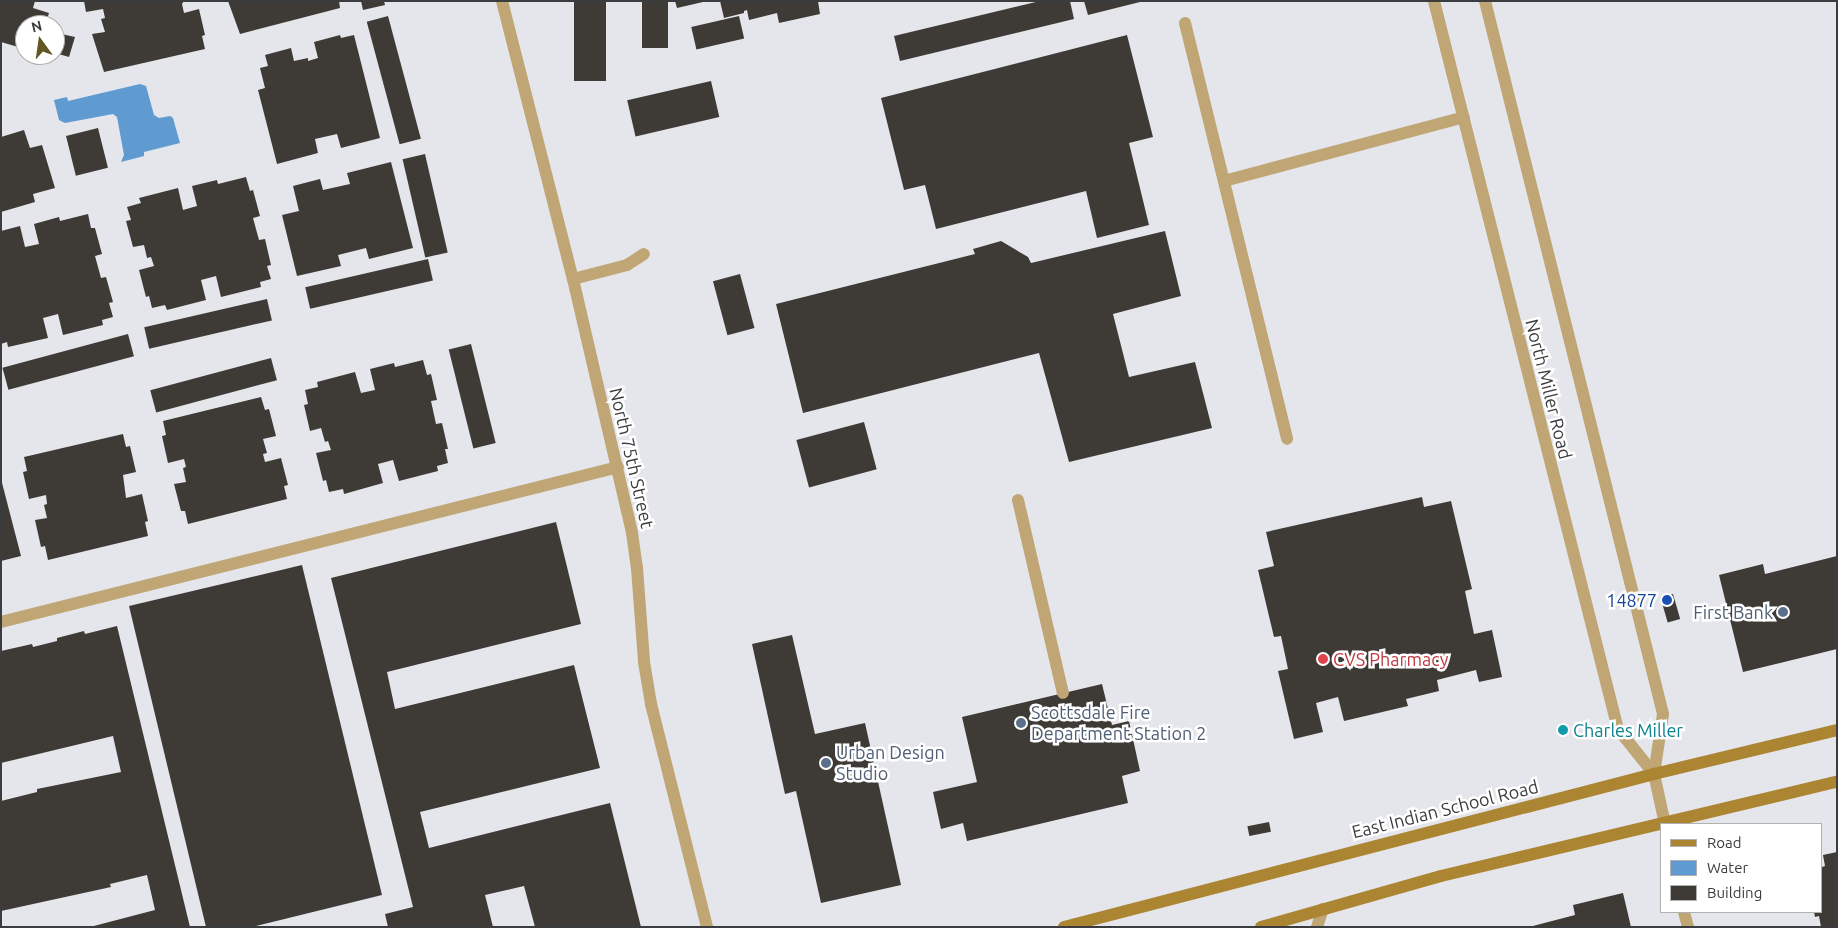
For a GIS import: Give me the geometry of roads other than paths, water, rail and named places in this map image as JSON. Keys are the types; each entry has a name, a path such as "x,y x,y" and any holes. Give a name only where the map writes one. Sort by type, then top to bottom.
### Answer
{"main road":[{"name":"East Indian School Road","path":"1064,927 1654,774 1837,730"},
{"path":"1668,823 1837,782"},
{"path":"1261,927 1441,876 1660,825"}],"street":[{"name":"North 75th Street","path":"502,1 573,280 618,467 637,568 644,662 651,704 707,927"},
{"name":"North Miller Road","path":"1434,1 1618,729 1654,774"},
{"name":"North Miller Road","path":"1485,1 1663,714 1654,774 1664,823"},
{"path":"1185,23 1287,438"},
{"path":"1224,181 1464,117"},
{"path":"573,280 627,265 644,254"},
{"path":"1,622 618,467"},
{"path":"1018,500 1063,693"},
{"path":"1317,927 1323,909"},
{"path":"1684,913 1688,927"}],"water":[{"path":"140,84 146,86 154,115 159,118 170,116 173,118 180,143 144,152 144,156 121,162 124,155 117,117 113,114 65,123 59,120 54,100 67,97 68,101"}],"place":[{"name":"14877","path":"1667,600"},
{"name":"First Bank","path":"1783,612"},
{"name":"CVS Pharmacy","path":"1323,659"},
{"name":"Scottsdale Fire Department Station 2","path":"1021,723"},
{"name":"Charles Miller","path":"1563,730"},
{"name":"Urban Design Studio","path":"826,763"}]}
